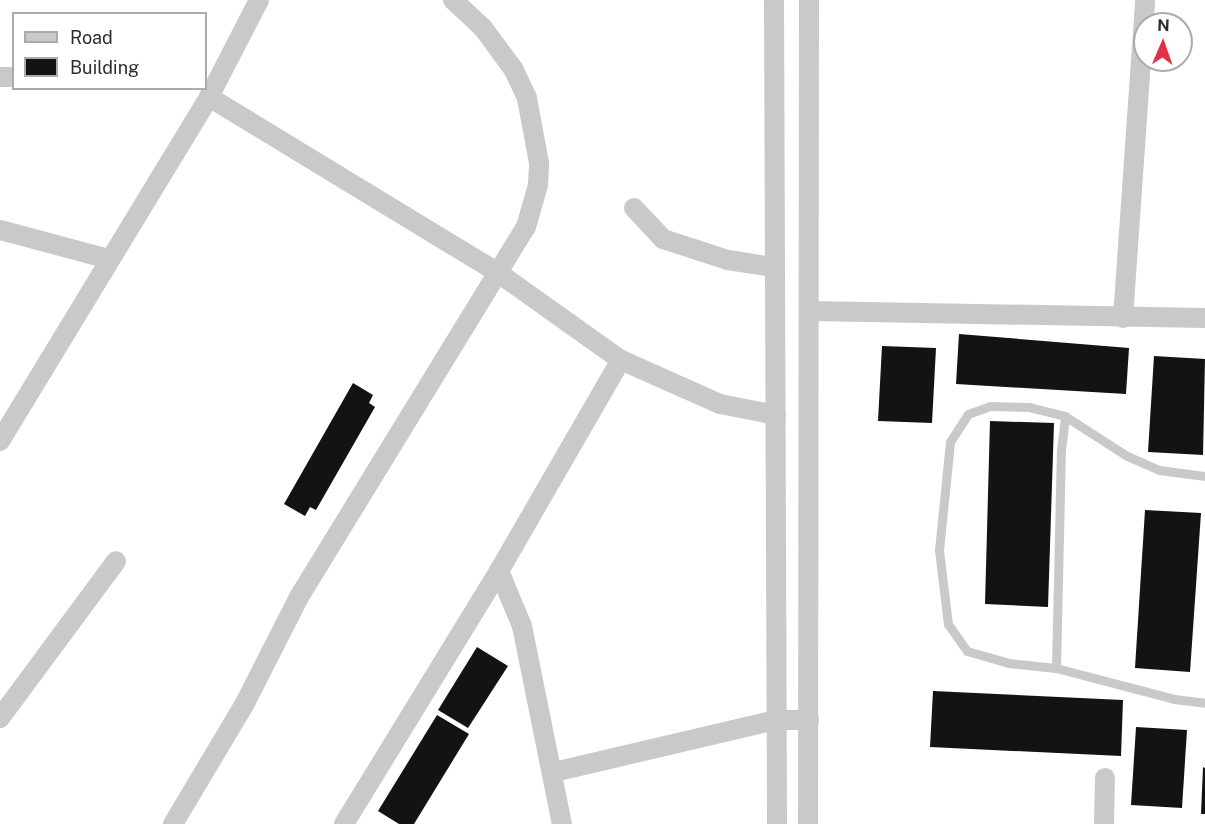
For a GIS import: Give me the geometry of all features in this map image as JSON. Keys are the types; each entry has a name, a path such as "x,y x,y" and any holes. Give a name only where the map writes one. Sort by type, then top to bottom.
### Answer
{"street":[{"path":"2,434 208,96 259,0"},
{"path":"173,824 244,705 298,597 526,227 538,184 536,134 514,70 483,28 453,0"},
{"path":"774,0 772,267 776,415 777,824"},
{"path":"808,824 809,0"},
{"path":"1123,318 1145,0"},
{"path":"208,96 497,272 621,360 720,404 776,415"},
{"path":"634,208 648,227 671,242 728,260 772,267"},
{"path":"0,230 109,259"},
{"path":"810,311 1205,318"},
{"path":"344,824 500,571 621,360"},
{"path":"0,718 116,561"},
{"path":"500,571 522,626 554,772 562,824"},
{"path":"554,772 776,720 809,720"},
{"path":"1104,824 1105,778"}],"lane":[{"path":"1204,475 1159,470 1127,456 1065,416 1030,407 990,406 968,414 950,442 939,550 948,624 967,651 1009,663 1056,669 1174,699 1205,703"},
{"path":"1056,669 1060,461 1065,416"}],"building":[{"path":"959,334 1129,348 1126,394 956,384"},
{"path":"882,346 936,348 932,423 878,421"},
{"path":"1154,356 1205,359 1203,455 1148,452"},
{"path":"353,383 373,395 369,403 375,407 316,510 310,507 305,516 284,504"},
{"path":"990,421 1054,423 1048,607 985,604"},
{"path":"1145,510 1201,513 1190,672 1135,668"},
{"path":"477,647 508,666 468,728 438,710"},
{"path":"933,691 1123,700 1121,756 930,747"},
{"path":"437,715 469,734 414,824 399,824 378,811"},
{"path":"1136,727 1187,730 1182,808 1131,805"},
{"path":"1203,767 1205,768 1205,814 1201,814"}]}
